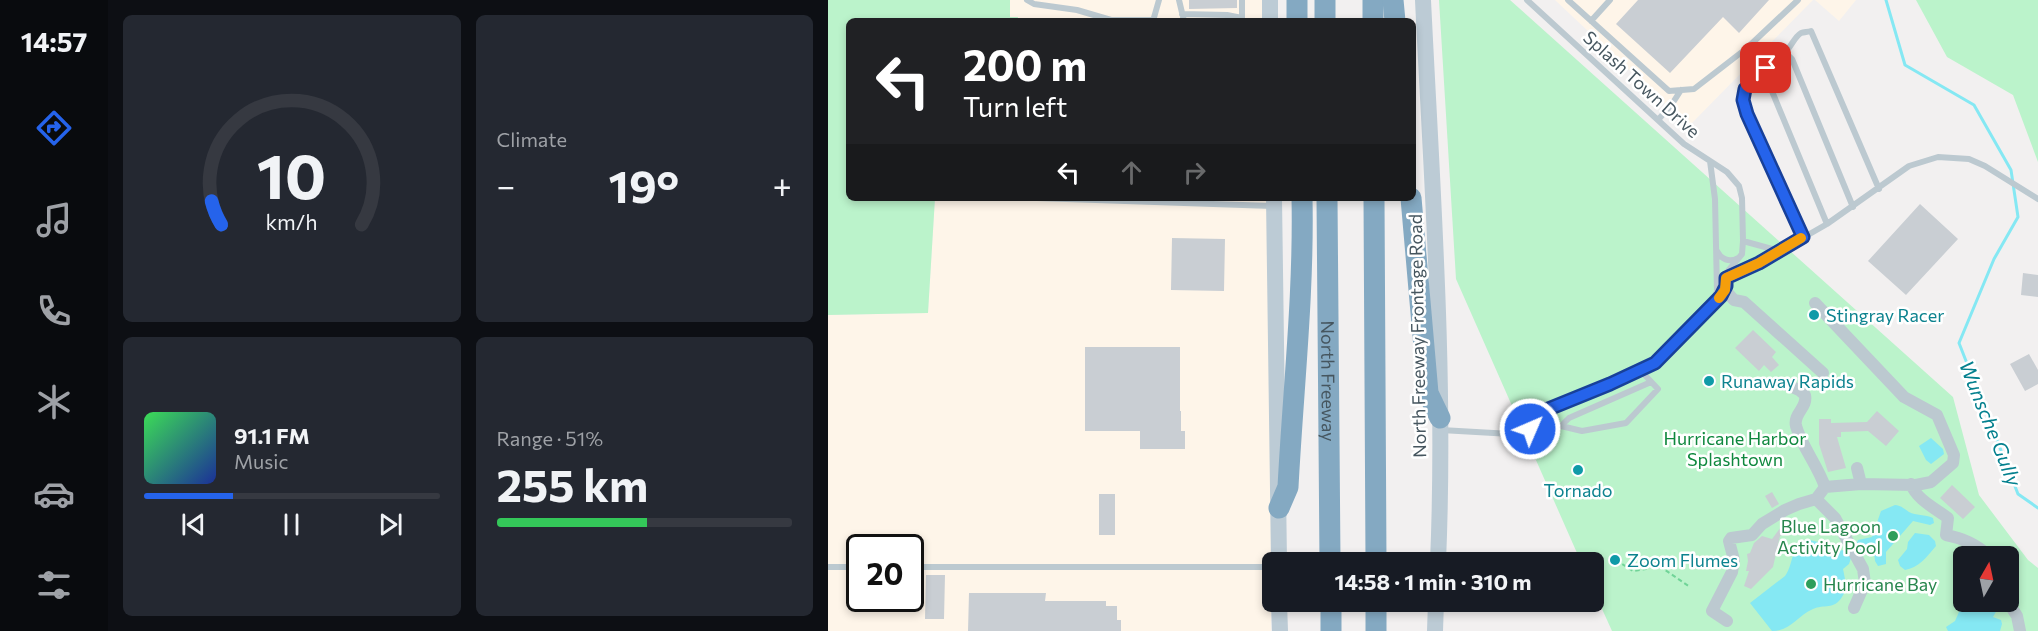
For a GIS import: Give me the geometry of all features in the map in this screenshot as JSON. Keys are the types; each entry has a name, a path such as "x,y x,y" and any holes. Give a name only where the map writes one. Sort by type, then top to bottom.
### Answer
{"highway":[{"path":"1297,0 1297,18"},
{"path":"1325,0 1325,18"},
{"path":"1373,0 1373,18"},
{"path":"1393,0 1395,18"},
{"path":"1279,508 1288,487 1301,280 1302,201"},
{"name":"North Freeway","path":"1327,201 1330,552"},
{"path":"1374,201 1376,552"},
{"path":"1411,201 1428,393 1440,424"},
{"path":"1331,612 1331,631"},
{"path":"1376,612 1376,631"}],"main road":[{"path":"1270,0 1270,18"},
{"name":"North Freeway Frontage Road","path":"1423,0 1435,232 1440,424 1438,552"},
{"path":"1274,202 1279,552"},
{"path":"1279,612 1280,631"},
{"path":"1435,631 1436,612"}],"street":[{"path":"1726,284 1734,300 1744,302 1823,373"},
{"path":"1728,621 1712,611 1732,572 1734,560 1729,542 1731,538 1752,535 1762,524 1785,510 1816,499 1825,487 1931,482 1953,463 1952,446 1937,415 1904,396 1815,303"},
{"path":"1785,384 1805,395 1804,406 1797,415 1797,428 1825,487"},
{"path":"1857,468 1861,484"},
{"path":"1911,484 1913,491 1947,523 1946,535 1958,537 1977,546"},
{"path":"1816,499 1835,518 1865,578 1863,591 1854,608"},
{"path":"2014,612 2020,631"}],"lane":[{"path":"1027,0 1034,4 1077,10 1105,18"},
{"path":"1154,18 1159,0"},
{"path":"1179,0 1183,18"},
{"path":"1242,0 1242,18"},
{"name":"Splash Town Drive","path":"1527,0 1694,151 1727,172 1739,186 1742,198 1743,241"},
{"path":"1568,0 1669,91 1694,89 1747,48 1798,0"},
{"path":"1591,21 1610,0"},
{"path":"1182,14 1227,15 1236,18"},
{"path":"1803,237 1747,114 1743,100 1745,89 1763,75 1772,62 1785,52 1801,33 1811,32 1879,189"},
{"path":"1785,52 1792,59 1853,207"},
{"path":"1763,75 1769,84 1827,224"},
{"path":"1658,120 1681,90"},
{"path":"1708,309 1726,284 1827,224 1909,166 1938,157 1969,159 1986,166 2038,199"},
{"path":"1530,429 1534,419 1546,410 1655,363 1712,304 1717,291 1715,199 1710,160"},
{"path":"1215,201 1274,202"},
{"path":"1726,284 1728,272 1741,256 1743,241 1780,250"},
{"path":"1716,247 1725,260 1735,260 1741,256"},
{"path":"1440,424 1511,434 1530,429 1561,426 1582,431 1626,423 1658,389 1640,370"},
{"path":"1561,426 1569,418 1651,382"},
{"path":"828,567 846,567"},
{"path":"924,567 1262,567"}],"path":[{"path":"1616,560 1634,571 1646,569 1652,561 1690,587"}],"shaded area":[{"path":"1010,0 1265,0 1266,18 1017,18 1010,17"},
{"path":"1555,0 1813,0 1689,126"},
{"path":"1815,0 1856,0 1839,21"},
{"path":"935,201 1271,201 1271,552 1262,552 1262,612 1271,612 1271,631 828,631 828,315 928,313"}],"green space":[{"path":"828,0 1010,0 1010,17 1018,18 846,18 846,201 935,201 928,313 828,315"},
{"name":"Hurricane Harbor Splashtown","path":"1439,0 1510,0 1953,397 1979,495 2017,546 1953,546 1953,612 2019,612 2019,548 2038,568 2038,631 1612,631 1603,612 1604,552 1577,552 1456,279"},
{"path":"1916,0 2038,0 2038,162 2013,95 1947,57"}],"water":[{"path":"1931,438 1943,449 1944,454 1931,464 1926,460 1919,446"},
{"name":"Blue Lagoon Activity Pool","path":"1895,505 1912,513 1933,518 1934,523 1930,525 1913,521 1886,552 1886,564 1878,566 1874,551 1869,549 1864,554 1860,553 1856,545 1858,540 1872,537 1881,511"},
{"path":"1915,533 1929,535 1935,541 1936,546 1926,558 1905,570 1900,566 1898,560"},
{"name":"Hurricane Bay","path":"1810,540 1818,542 1831,551 1846,550 1851,558 1849,564 1843,569 1844,594 1836,604 1813,609 1784,629 1772,631 1750,603 1785,576 1795,549 1803,542"},
{"path":"1959,612 1996,612 1993,617 2001,620 2002,624 2000,631 1948,631 1946,627 1955,621"}],"building":[{"path":"1189,0 1237,0 1237,8 1189,9"},
{"path":"1638,0 1769,0 1739,33 1723,17 1670,73 1616,24"},
{"path":"1920,204 1958,239 1906,295 1868,261"},
{"path":"1172,238 1225,239 1224,291 1171,290"},
{"path":"2023,273 2038,275 2038,297 2021,295"},
{"path":"1753,330 1776,352 1772,357 1779,365 1771,372 1764,365 1759,371 1735,348"},
{"path":"1085,347 1180,347 1180,411 1181,431 1185,431 1185,449 1140,449 1140,431 1085,431"},
{"path":"2029,354 2038,370 2038,384 2025,391 2010,364"},
{"name":"Runaway Rapids","path":"1706,374 1712,374 1716,381 1712,388 1706,388 1702,384 1702,378"},
{"path":"1877,411 1899,431 1886,446 1868,431 1841,432 1841,437 1837,437 1846,468 1828,472 1819,444 1819,419 1831,419 1831,423 1867,422"},
{"path":"1952,485 1975,507 1963,519 1940,498"},
{"path":"1772,492 1779,504 1772,508 1765,496"},
{"path":"1099,494 1115,494 1115,535 1099,535"},
{"path":"1787,519 1793,530 1780,536 1773,567 1751,589 1744,586 1749,571 1746,571 1747,554 1750,553 1754,543 1762,536 1772,539"},
{"path":"926,575 945,575 944,619 925,619"},
{"path":"969,593 1046,593 1045,601 1106,601 1106,606 1117,606 1117,620 1121,620 1121,631 968,631"}],"waterway":[{"name":"Wunsche Gully","path":"1886,0 1905,65 1974,105 2011,170 2018,217 1994,259 1959,343 2018,494 2038,508"}],"slow traffic":[{"path":"1719,298 1725,290 1726,278 1759,263 1801,238"}],"place":[{"name":"Stingray Racer","path":"1814,315"},
{"name":"Runaway Rapids","path":"1709,381"},
{"name":"Tornado","path":"1578,470"},
{"name":"Blue Lagoon Activity Pool","path":"1893,536"},
{"name":"Zoom Flumes","path":"1615,560"},
{"name":"Hurricane Bay","path":"1811,584"}],"route":[{"path":"1530,429 1534,419 1546,410 1655,363 1721,296 1725,290 1726,278 1759,263 1803,237 1747,114 1743,100 1745,89 1763,75 1766,68"}]}
